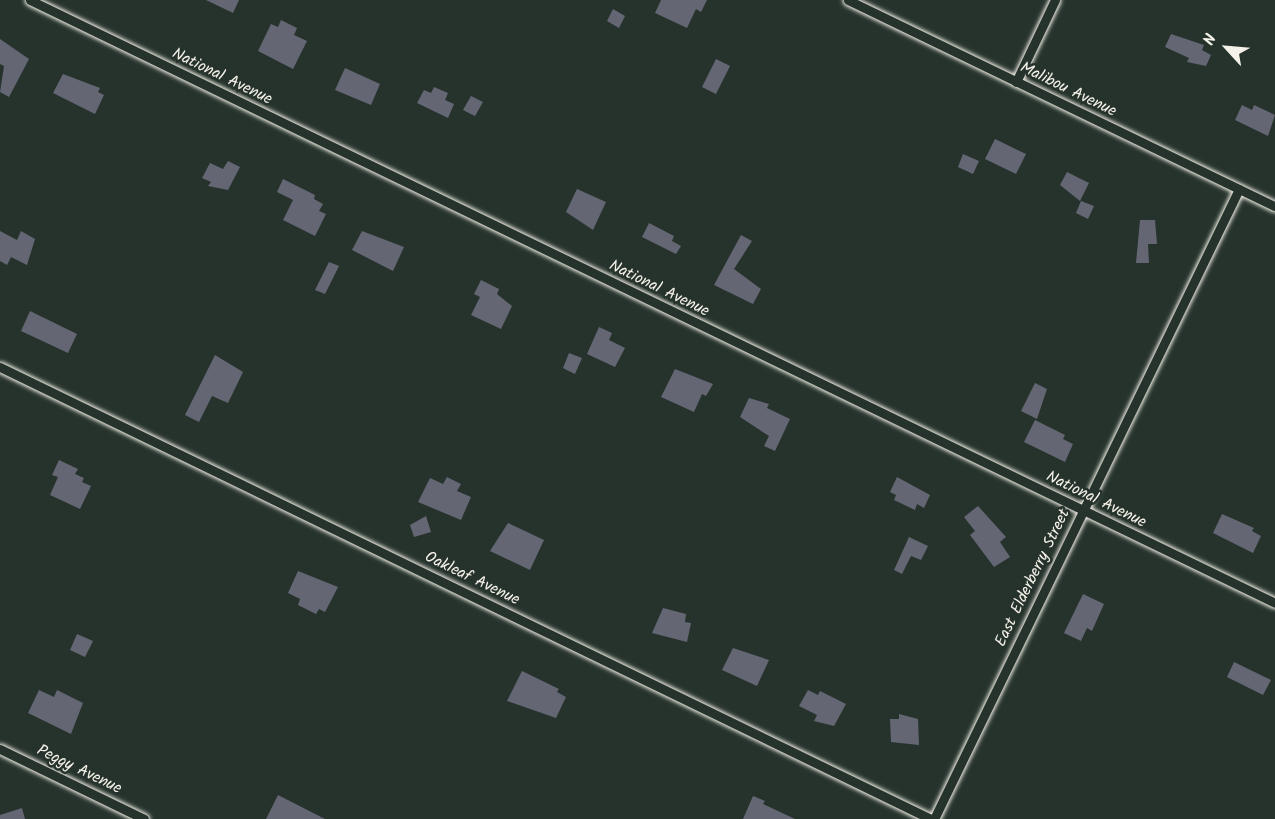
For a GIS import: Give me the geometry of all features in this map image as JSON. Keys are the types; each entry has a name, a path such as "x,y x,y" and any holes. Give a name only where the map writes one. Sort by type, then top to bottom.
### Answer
{"street":[{"name":"National Avenue","path":"30,0 1275,603"},
{"name":"Malibou Avenue","path":"848,0 1275,206"},
{"path":"1016,82 1056,0"},
{"name":"East Elderberry Street","path":"932,819 1239,189"},
{"name":"Oakleaf Avenue","path":"0,367 932,819"},
{"name":"Peggy Avenue","path":"0,749 144,819"}],"building":[{"path":"206,0 239,0 233,13"},
{"path":"661,0 707,0 701,12 696,9 687,28 655,13"},
{"path":"613,9 625,16 619,28 607,21"},
{"path":"281,20 297,28 294,35 307,41 293,69 258,51 271,24 278,27"},
{"path":"1171,34 1204,45 1202,50 1211,55 1206,66 1187,62 1189,58 1165,47"},
{"path":"0,39 29,59 9,97 0,92 4,66 0,64"},
{"path":"716,59 730,66 716,94 702,87"},
{"path":"345,68 380,84 371,105 335,90"},
{"path":"63,74 100,88 98,92 104,95 95,114 53,93"},
{"path":"434,87 448,93 445,100 454,104 448,118 417,103 424,90 431,93"},
{"path":"471,96 483,102 475,116 463,110"},
{"path":"1242,105 1252,110 1254,105 1275,115 1268,136 1235,120"},
{"path":"995,139 1026,154 1016,174 985,159"},
{"path":"963,154 979,161 973,174 958,167"},
{"path":"228,161 240,167 228,190 208,186 211,182 202,178 210,163 223,169"},
{"path":"1067,172 1089,183 1080,201 1060,185"},
{"path":"283,179 315,195 314,199 323,204 319,211 326,214 315,236 283,220 293,200 277,192"},
{"path":"577,189 606,202 593,230 566,212"},
{"path":"1081,201 1094,206 1088,219 1076,213"},
{"path":"1140,220 1155,220 1157,244 1148,244 1149,263 1136,263"},
{"path":"649,223 674,236 672,241 681,246 676,254 642,237"},
{"path":"0,231 17,240 21,231 35,239 27,265 11,257 7,265 0,261"},
{"path":"362,231 404,247 393,271 352,250"},
{"path":"741,235 752,241 734,269 761,289 753,304 714,285"},
{"path":"329,262 339,266 325,294 315,290"},
{"path":"481,280 499,289 497,294 512,306 501,329 471,315 480,297 474,294"},
{"path":"30,311 77,334 68,353 21,331"},
{"path":"599,327 612,333 609,340 625,348 615,367 587,354"},
{"path":"569,353 582,358 575,374 563,368"},
{"path":"215,355 243,372 228,403 212,396 199,422 185,415"},
{"path":"675,369 713,384 706,396 702,394 694,412 661,397"},
{"path":"1035,383 1047,389 1037,419 1021,411"},
{"path":"749,398 769,404 767,408 790,419 775,451 764,446 769,436 740,417"},
{"path":"1035,420 1065,435 1063,439 1073,444 1065,462 1024,442"},
{"path":"59,460 78,469 75,474 84,478 82,482 91,486 80,509 50,495 58,477 52,475"},
{"path":"447,477 461,484 457,491 471,497 461,520 418,502 430,478 443,484"},
{"path":"897,477 930,495 924,508 917,504 915,510 894,500 896,495 890,492"},
{"path":"978,506 1006,537 1000,542 1010,557 994,567 970,535 975,531 964,517"},
{"path":"1222,514 1254,528 1252,531 1261,536 1253,553 1213,533"},
{"path":"426,516 431,532 414,537 410,525"},
{"path":"508,523 544,540 530,570 490,551"},
{"path":"909,537 928,546 921,560 911,556 902,574 894,570"},
{"path":"298,571 338,587 325,612 319,609 316,614 298,605 300,599 288,593"},
{"path":"1083,594 1104,604 1092,631 1087,628 1081,641 1064,633"},
{"path":"663,608 686,614 685,622 691,623 687,642 652,633"},
{"path":"77,634 93,641 85,657 70,650"},
{"path":"733,648 769,660 757,686 722,670"},
{"path":"1234,662 1271,680 1263,695 1227,677"},
{"path":"522,671 559,689 557,692 566,697 556,718 507,701"},
{"path":"39,690 54,697 57,690 83,703 71,734 28,713"},
{"path":"808,690 818,695 820,691 846,704 834,726 814,721 817,715 799,706"},
{"path":"899,714 918,719 919,745 891,742 890,719 899,719"},
{"path":"278,795 325,819 266,819"},
{"path":"753,796 765,801 763,804 795,819 743,819"},
{"path":"22,808 25,819 0,819 0,815"}]}
